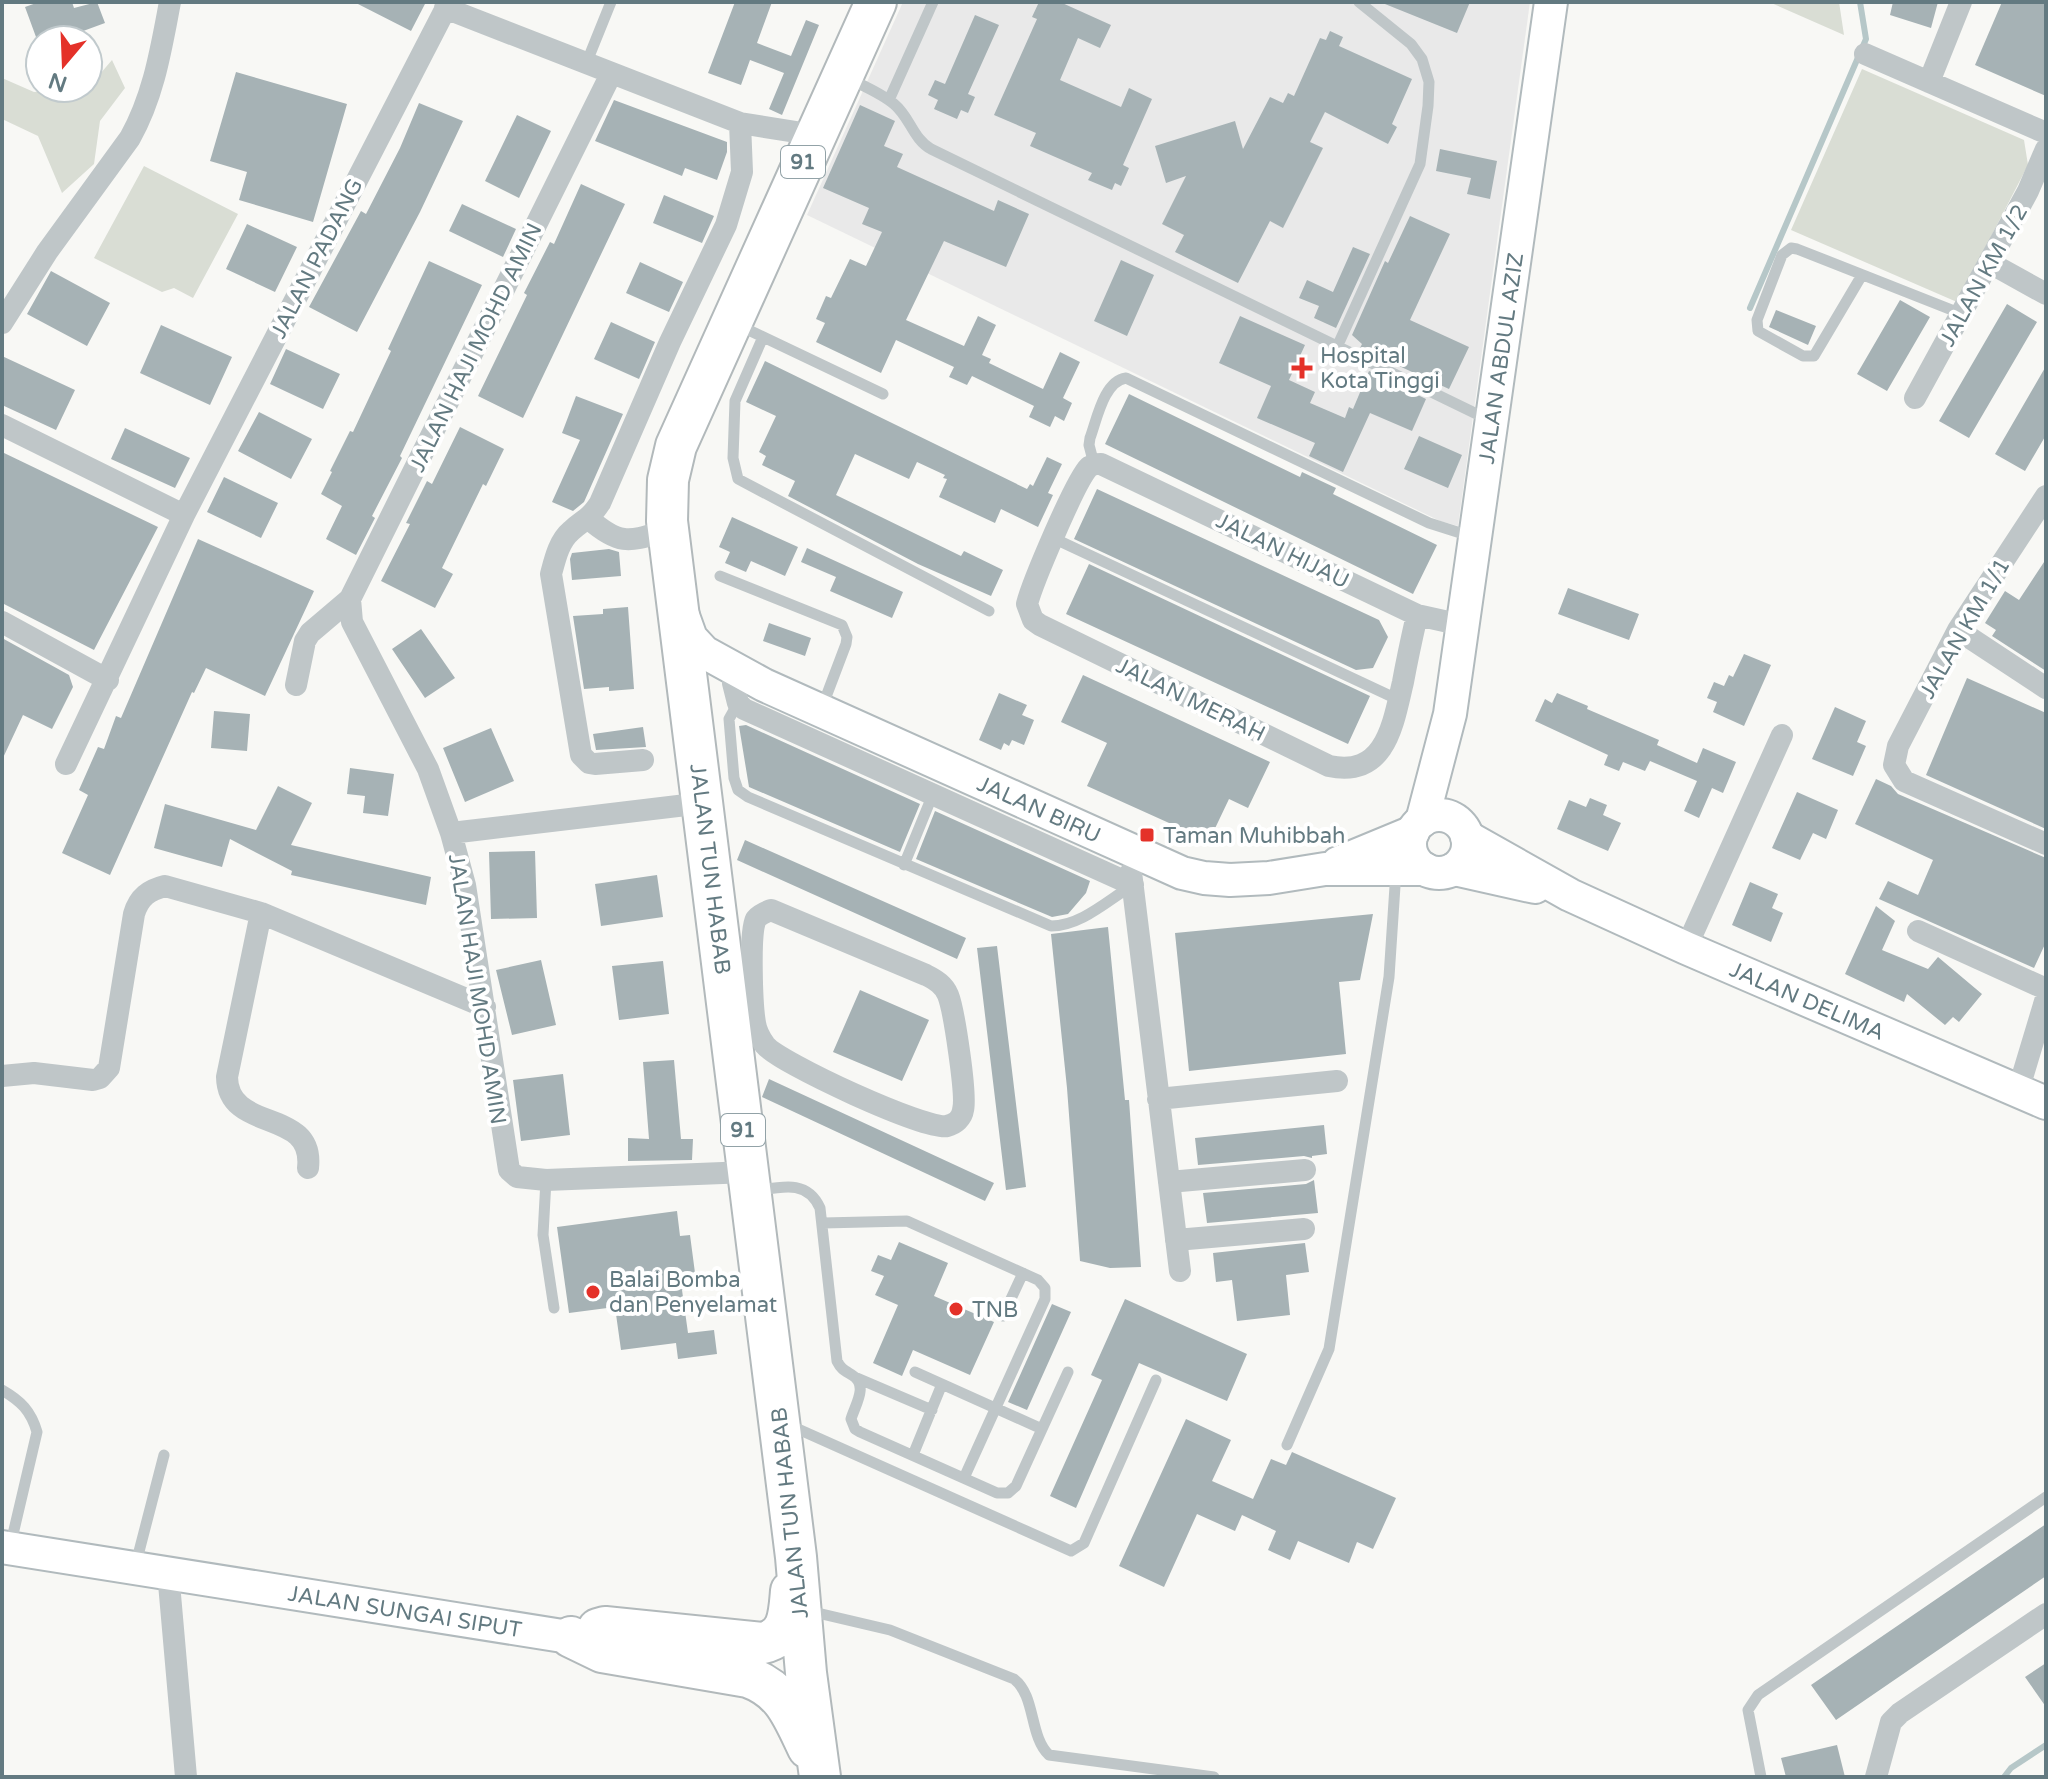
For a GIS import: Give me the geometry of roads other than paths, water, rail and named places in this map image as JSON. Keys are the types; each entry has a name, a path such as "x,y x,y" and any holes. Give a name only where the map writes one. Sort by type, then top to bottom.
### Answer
{"highway":[{"name":"JALAN TUN HABAB","path":"820,1775 749,1182 737,962 703,803 669,530 668,480 676,446 746,329 815,135 876,2"},
{"path":"571,1637 605,1627 752,1643 774,1641 787,1623 796,1557"},
{"path":"571,1637 602,1652 763,1682 775,1690 788,1708 820,1775"}],"street":[{"path":"2,323 47,252 130,138 139,121 156,76 170,2"},
{"name":"JALAN ABDUL AZIZ","path":"1450,714 1551,2"},
{"path":"1929,82 1961,2"},
{"path":"447,5 586,64 740,123 815,135"},
{"name":"JALAN PADANG","path":"66,764 184,515 447,5"},
{"path":"1865,54 2046,133"},
{"name":"JALAN HAJI MOHD AMIN","path":"611,74 350,599 352,622 428,769 451,833 465,885 509,1170 517,1177 546,1180 749,1182"},
{"path":"643,760 595,764 589,763 581,755 551,574 557,551 569,532 589,519 600,503 670,342 726,225 742,172 740,123"},
{"name":"JALAN KM 1/2","path":"1915,398 2028,191 2046,149"},
{"path":"1990,263 2046,294"},
{"path":"2,425 184,515"},
{"name":"JALAN MERAH","path":"1101,465 1085,473 1053,538 1027,604 1033,620 1329,766 1345,770 1363,764 1380,751 1392,730 1417,615"},
{"name":"JALAN HIJAU","path":"1101,465 1417,615 1462,625"},
{"name":"JALAN KM 1/1","path":"2046,496 2038,526 1958,630 1894,755 1894,765 1904,781 2046,844"},
{"path":"589,519 607,535 626,542 669,530"},
{"path":"296,685 305,641 310,633 350,599"},
{"name":"JALAN BIRU","path":"678,602 691,638 745,690 821,710 1182,873 1204,878 1269,878 1325,869 1425,869"},
{"path":"2,622 108,680"},
{"path":"1958,630 2046,688"},
{"path":"690,702 701,686 745,690 744,709 1133,885"},
{"path":"1450,714 1460,828 1466,855 1425,869 1413,857 1410,840 1417,826 1450,714"},
{"path":"1686,948 1782,735"},
{"path":"451,833 703,803"},
{"path":"1417,826 1437,815 1460,828"},
{"name":"JALAN BIRU","path":"1325,869 1417,826"},
{"name":"JALAN DELIMA","path":"1460,828 1570,895 2032,1097"},
{"path":"1126,848 1180,1271"},
{"name":"JALAN DELIMA","path":"1425,869 1570,895"},
{"path":"2,1076 34,1073 93,1080 105,1074 109,1068 134,914 137,905 153,889 165,886 261,913 485,1007"},
{"path":"771,910 937,981 948,994 950,1004 963,1092 961,1116 944,1127 922,1121 807,1072 768,1048 755,1024 737,962 756,920 762,913 771,910"},
{"path":"261,913 227,1089 237,1105 301,1137 310,1154 308,1168"},
{"path":"1918,931 2046,989"},
{"path":"2032,1097 2046,998"},
{"path":"1158,1099 1337,1081"},
{"path":"1169,1182 1305,1170"},
{"path":"1176,1240 1304,1229"},
{"name":"JALAN SUNGAI SIPUT","path":"6,1547 806,1673"},
{"path":"168,1572 186,1777"},
{"path":"1876,1777 1891,1722 1900,1713 2046,1614"}],"lane":[{"path":"586,64 611,2"},
{"path":"889,100 933,2"},
{"path":"1337,347 1420,164 1428,106 1429,82 1422,59 1411,44 1359,2"},
{"path":"843,75 889,100 908,119 923,145 1491,421"},
{"path":"1862,275 1814,356 1803,356 1758,331 1757,320 1786,250 1797,249 1962,314"},
{"path":"883,394 746,329 735,401 733,458 738,479 989,611"},
{"path":"1101,465 1089,445 1090,438 1110,388 1126,378 1429,523 1475,537"},
{"path":"1053,538 1399,700"},
{"path":"720,576 842,625 847,637 846,644 821,710"},
{"path":"745,690 729,722 734,778 738,790 748,797 1051,926 1063,926 1078,920 1133,885"},
{"path":"904,865 933,794"},
{"path":"1287,1445 1329,1349 1389,977 1425,869"},
{"path":"546,1180 543,1235 554,1308"},
{"path":"749,1182 806,1190 816,1200 823,1223 837,1361 842,1370 932,1410"},
{"path":"823,1223 907,1221 1042,1283 1046,1293 964,1478"},
{"path":"1003,1316 1023,1273"},
{"path":"915,1372 1042,1429"},
{"path":"857,1378 861,1388 851,1419 855,1429 1003,1494 1013,1490 1068,1372"},
{"path":"779,1420 1071,1551 1084,1543 1156,1380"},
{"path":"913,1455 942,1384"},
{"path":"2,1390 24,1405 33,1417 37,1432 6,1547"},
{"path":"135,1567 164,1455"},
{"path":"1761,1777 1748,1710 1758,1695 2046,1497"},
{"path":"800,1610 890,1630 1014,1679 1022,1688 1043,1747 1049,1755 1214,1777"}],"waterway":[{"path":"1750,308 1866,39 1860,2"},
{"path":"2004,1777 2011,1768 2046,1745"}],"place":[{"name":"Hospital Kota Tinggi","path":"1302,368"},
{"name":"Taman Muhibbah","path":"1147,835"},
{"name":"Balai Bomba dan Penyelamat","path":"593,1292"},
{"name":"TNB","path":"956,1309"}]}
